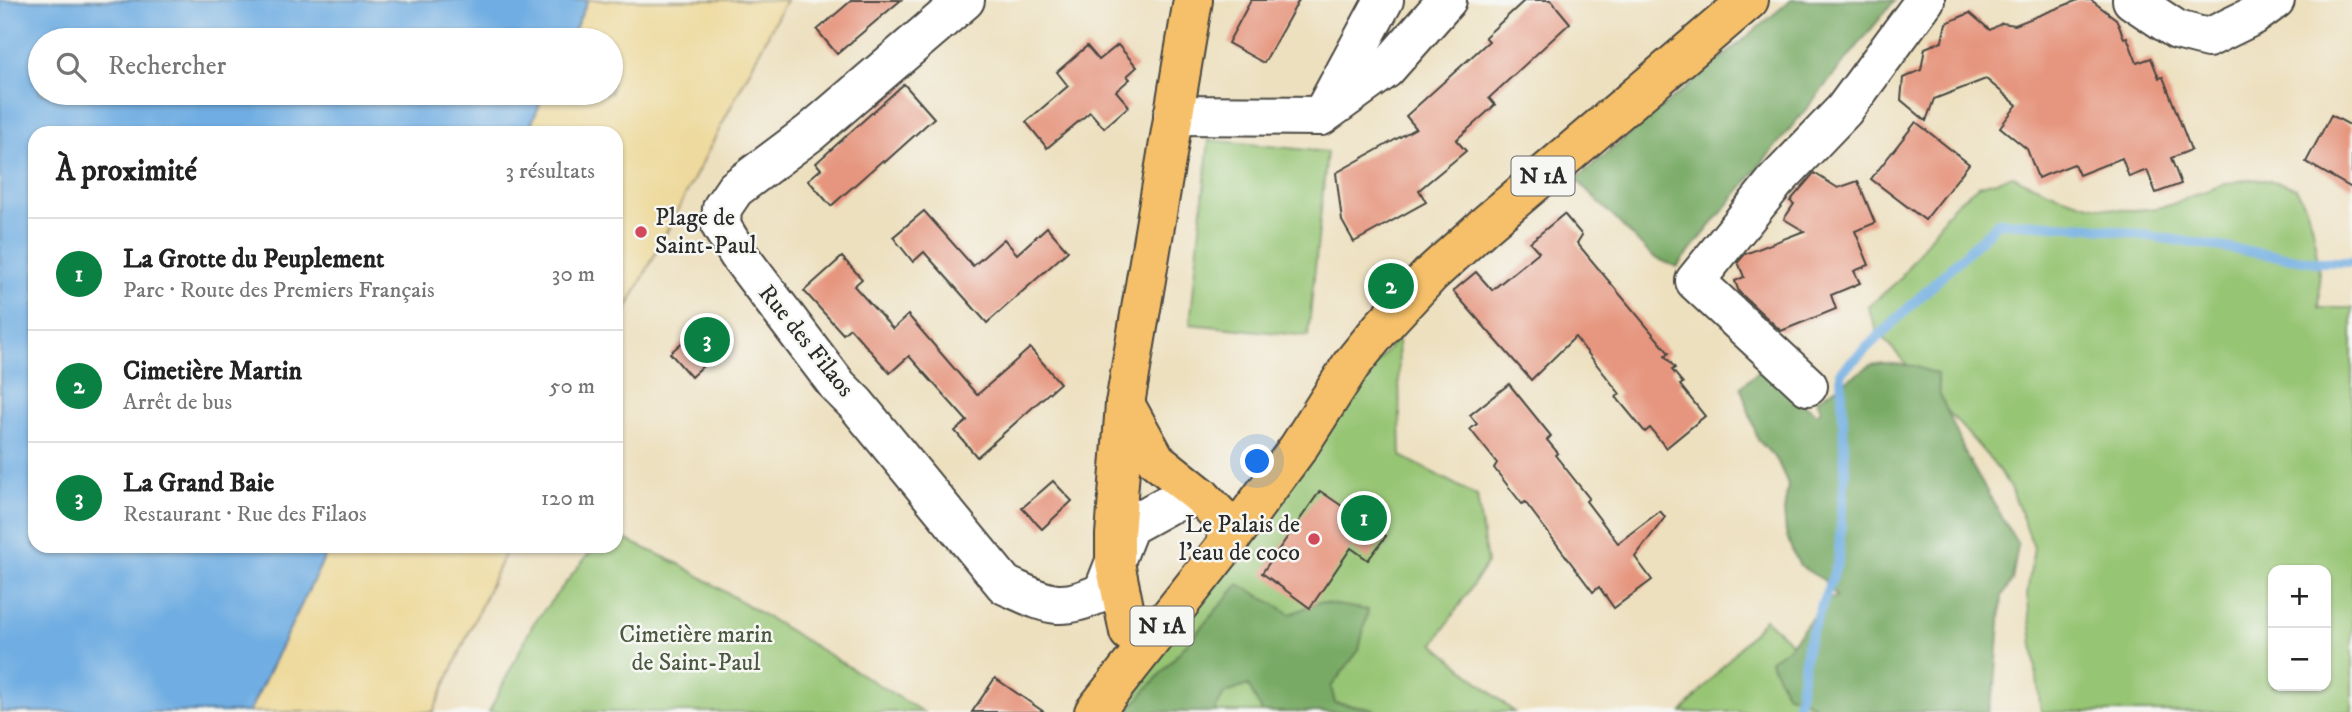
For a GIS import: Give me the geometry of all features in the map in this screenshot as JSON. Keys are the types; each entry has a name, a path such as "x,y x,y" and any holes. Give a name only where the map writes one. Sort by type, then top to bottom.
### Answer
{"main road":[{"path":"1129,632 1115,563 1125,404 1193,0"},
{"name":"N 1A","path":"1067,712 1288,428 1351,365 1430,275 1749,0"},
{"path":"1125,404 1156,460 1217,517"},
{"name":"N 1A","path":"1094,712 1217,517"}],"street":[{"name":"Rue des Filaos","path":"965,0 811,132 735,189 722,208 721,226 738,254 838,386 856,404 1004,585 1036,600 1060,606 1080,603 1103,592 1115,563"},
{"path":"1321,116 1384,0"},
{"path":"1173,115 1321,116 1386,69 1447,0"},
{"path":"1808,386 1695,281 1775,182 1844,110 1925,0"},
{"path":"2132,0 2177,30 2208,38 2253,16 2275,0"},
{"path":"1115,563 1129,526 1168,504 1217,517"}],"green space":[{"path":"1791,0 1895,0 1677,267 1653,257 1576,179"},
{"path":"1209,140 1327,152 1308,336 1190,324"},
{"path":"2013,176 2086,204 2124,210 2163,207 2243,180 2268,180 2296,188 2307,210 2314,235 2319,273 2319,308 2352,308 2352,712 2041,712 2027,594 2034,548 2011,488 1990,459 1877,331 1868,307 1899,280 1952,207 1978,186"},
{"path":"1398,337 1401,456 1477,496 1487,563 1434,644 1514,712 1093,712"},
{"path":"1884,363 1914,366 1937,374 1940,395 1968,459 2018,545 2012,581 2002,596 1995,685 1988,712 1805,712 1813,705 1787,695 1770,660 1787,649 1827,599 1837,597 1825,581 1800,566 1792,550 1786,533 1784,512 1788,484 1777,460 1758,440 1741,387 1760,370 1817,414 1821,410 1817,400 1871,365"},
{"name":"Cimetière marin de Saint-Paul","path":"623,538 681,565 923,712 489,712 533,624 589,553 623,553"},
{"path":"1239,584 1291,614 1319,602 1368,610 1359,650 1331,687 1335,703 1374,709 1373,712 1262,712 1248,685 1224,694 1214,712 1127,712"},
{"path":"1765,619 1868,712 1682,712"}],"sand":[{"name":"Plage de Saint-Paul","path":"588,0 786,0 623,316 623,126 530,126 540,105 623,105 623,28 575,28"},
{"path":"327,553 505,553 433,712 249,712"}],"water":[{"path":"0,0 588,0 575,28 28,28 28,105 540,105 530,126 28,126 28,553 327,553 249,712 0,712"}],"building":[{"path":"852,0 901,0 837,54 817,30"},
{"path":"1251,0 1299,0 1264,63 1228,43"},
{"path":"1525,0 1551,0 1570,23 1489,98 1495,105 1456,140 1466,151 1419,190 1426,202 1354,242 1342,221 1336,173 1416,128 1406,116 1489,41 1485,37"},
{"path":"2078,0 2091,0 2116,19 2124,38 2127,37 2137,63 2151,58 2159,78 2163,77 2191,150 2171,158 2181,184 2156,193 2147,170 2129,177 2122,158 2079,175 2074,164 2038,178 2027,149 2000,127 2017,105 1986,79 1934,99 1926,121 1901,100 1903,78 1921,70 1925,48 1942,41 1946,23 1970,13 1990,30 2002,23 2015,25"},
{"path":"1118,45 1137,67 1127,76 1130,79 1116,91 1129,106 1104,128 1090,112 1047,148 1026,122 1068,86 1057,72 1087,46 1099,60"},
{"path":"904,84 934,118 831,206 808,180 821,169 816,163"},
{"path":"2331,115 2352,126 2352,188 2306,162"},
{"path":"1916,122 1969,164 1925,220 1871,179"},
{"path":"1814,173 1838,188 1858,181 1875,223 1855,231 1869,265 1854,271 1860,283 1831,295 1836,309 1781,331 1739,292 1735,281 1744,277 1738,262 1745,254 1804,231 1784,219 1794,204 1790,201"},
{"path":"924,211 973,266 1004,239 1017,254 1047,227 1068,251 987,323 924,252 913,262 893,237"},
{"path":"1564,214 1582,235 1577,243 1669,353 1665,356 1683,383 1680,385 1705,416 1666,448 1650,428 1645,432 1616,397 1620,394 1575,337 1531,380 1453,291 1476,272 1492,290 1539,252 1530,242"},
{"path":"842,257 862,279 854,286 893,329 908,315 977,395 1030,348 1060,383 977,457 955,431 967,421 909,356 890,373 850,328 843,334 804,291"},
{"path":"711,317 731,340 691,377 670,353"},
{"path":"1509,384 1551,436 1547,440 1558,453 1555,455 1589,498 1586,501 1618,543 1660,511 1665,517 1635,557 1652,580 1614,608 1599,587 1593,592 1525,502 1522,504 1494,468 1497,463 1470,429 1477,424 1470,415"},
{"path":"1053,481 1072,501 1042,529 1022,508"},
{"path":"1320,491 1386,536 1368,560 1351,548 1310,608 1262,573"},
{"path":"995,678 1044,712 972,712"}],"waterway":[{"path":"1797,712 1807,645 1838,562 1845,473 1841,372 1999,222 2091,227 2317,262 2352,262"}],"place":[{"name":"Plage de Saint-Paul","path":"641,232"},
{"name":"Cimetière Martin","path":"1391,286"},
{"name":"La Grand Baie","path":"707,340"},
{"name":"La Grotte du Peuplement","path":"1364,518"},
{"name":"Le Palais de l’eau de coco","path":"1314,539"}]}
